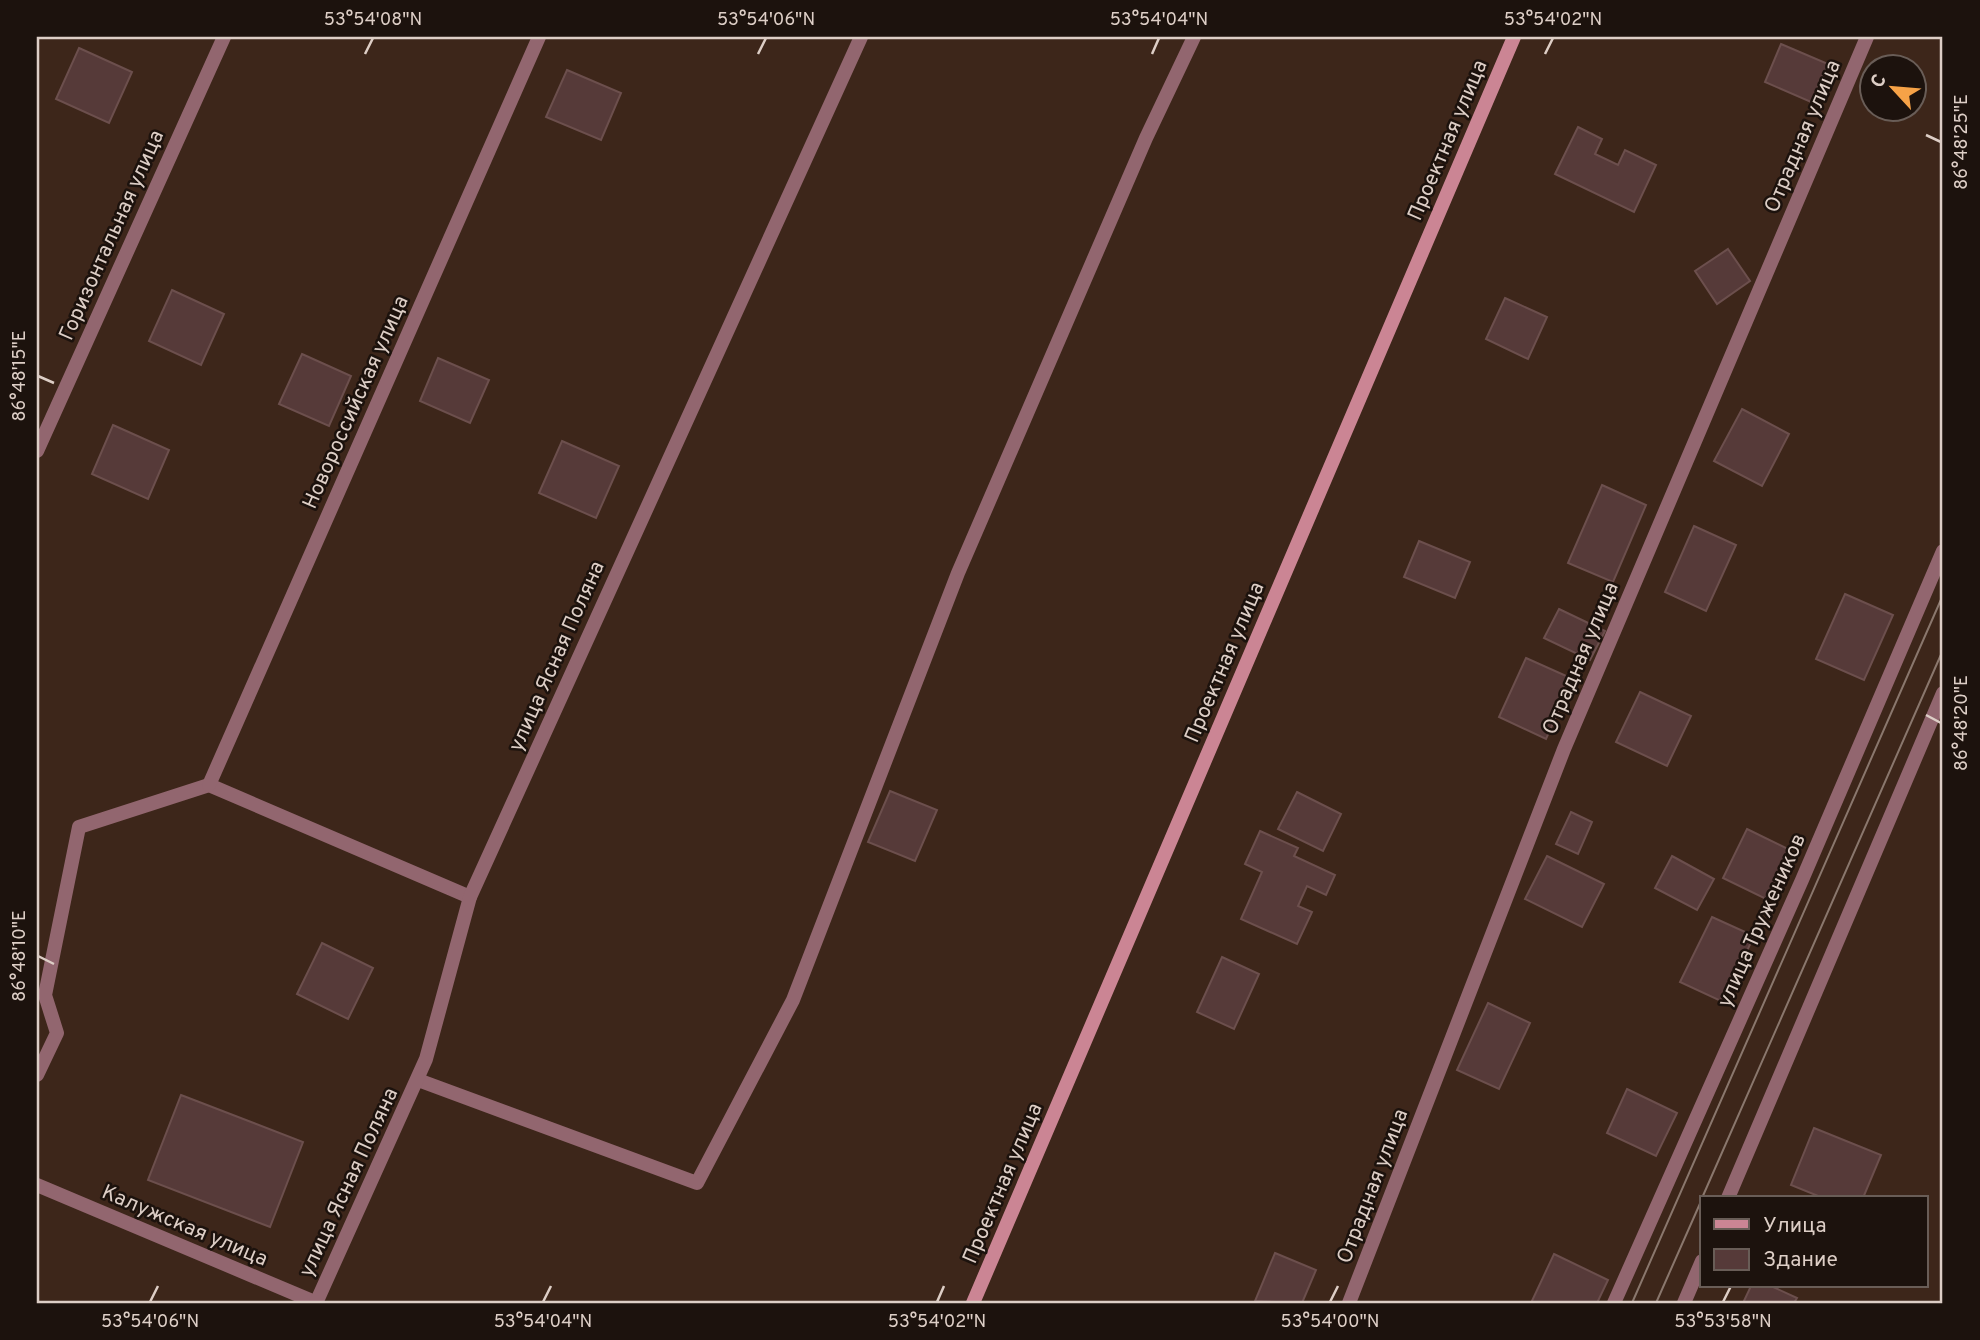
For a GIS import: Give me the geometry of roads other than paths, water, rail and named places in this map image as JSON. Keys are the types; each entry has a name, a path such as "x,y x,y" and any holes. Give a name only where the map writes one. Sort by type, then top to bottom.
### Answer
{"main road":[{"name":"Проектная улица","path":"973,1303 1514,37"}],"street":[{"name":"Горизонтальная улица","path":"37,451 224,37"},
{"name":"Новороссийская улица","path":"209,785 538,37"},
{"name":"улица Ясная Поляна","path":"316,1303 418,1080 470,897 861,37"},
{"path":"418,1080 697,1183 793,1000 958,573 1146,138 1194,37"},
{"name":"Отрадная улица","path":"1349,1303 1564,749 1867,37"},
{"name":"улица Тружеников","path":"1614,1303 1797,892 1943,551"},
{"path":"1729,1196 1943,693"},
{"path":"37,1075 57,1033 45,995 79,827 209,785 470,897"},
{"name":"Калужская улица","path":"37,1185 316,1303"},
{"path":"1684,1303 1700,1266"}],"tram line":[{"path":"1632,1303 1943,595"},
{"path":"1703,1196 1943,650"},
{"path":"1656,1303 1700,1204"}]}
